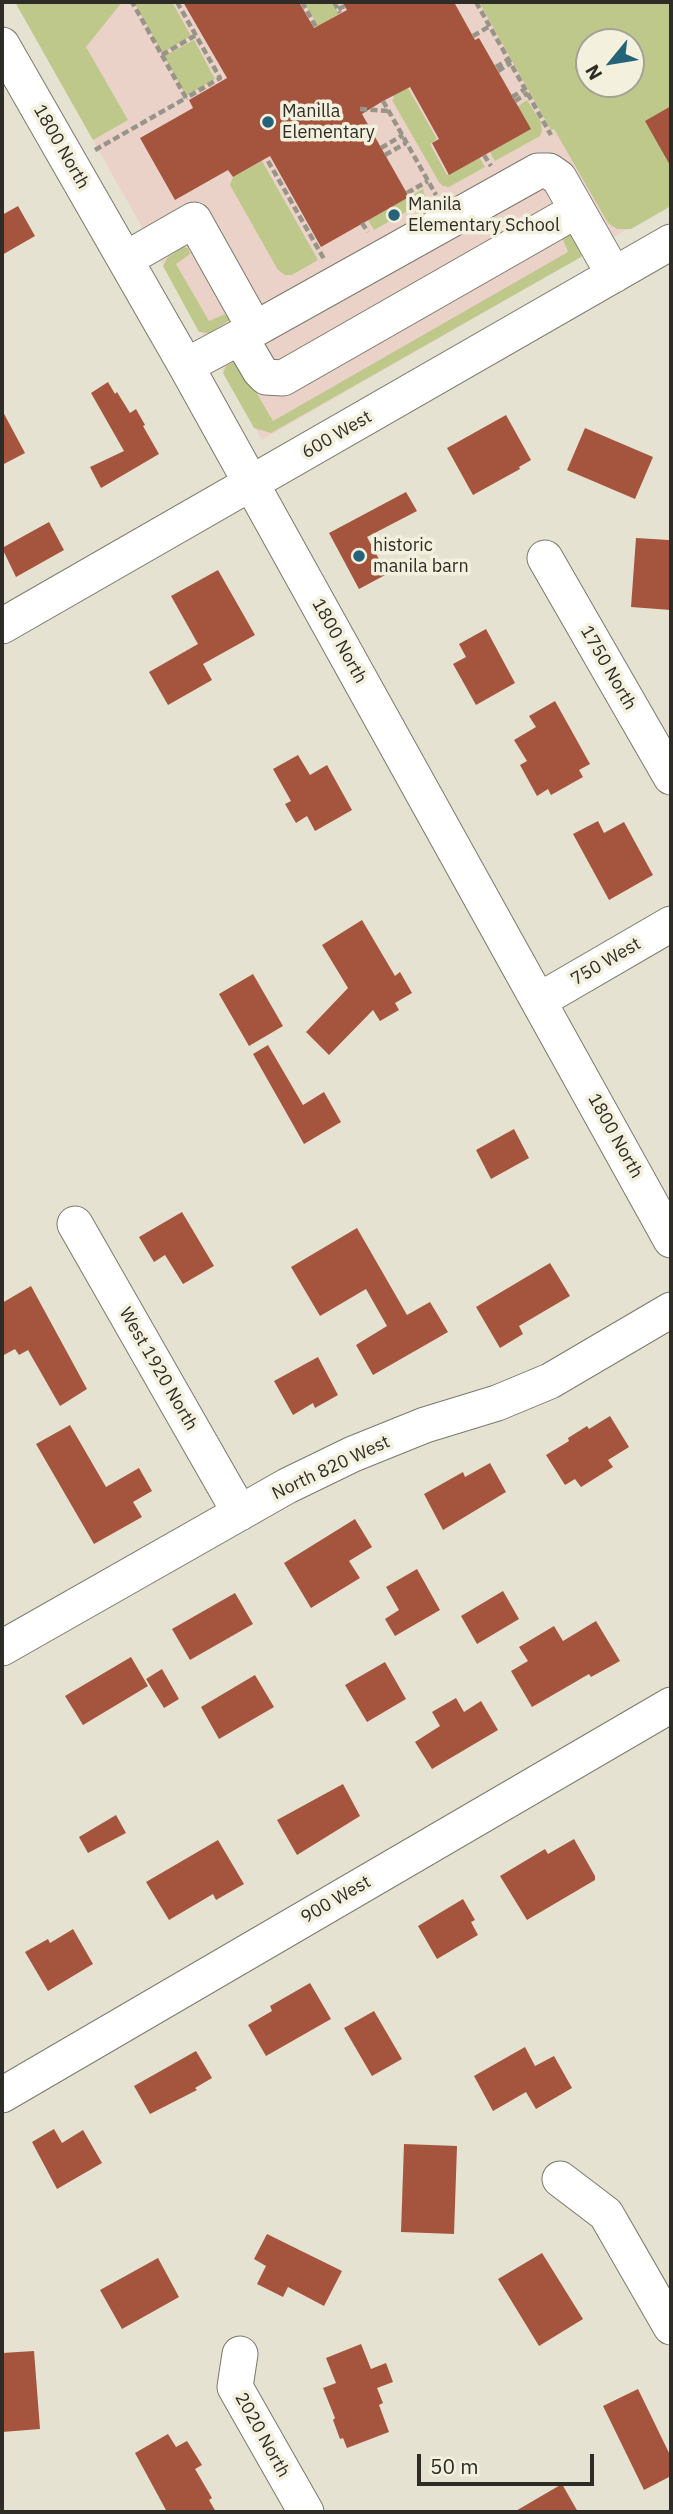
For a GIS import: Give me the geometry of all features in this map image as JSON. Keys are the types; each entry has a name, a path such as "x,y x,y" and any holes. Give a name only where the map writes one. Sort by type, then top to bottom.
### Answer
{"street":[{"name":"1800 North","path":"2,45 186,366 671,1240"},
{"path":"186,366 532,173 544,170 554,174 565,187 614,275"},
{"path":"126,259 194,220 247,333 260,371 267,377 283,378 577,210"},
{"name":"600 West","path":"2,626 671,242"},
{"name":"1750 North","path":"545,558 671,777"},
{"name":"750 West","path":"540,1000 671,924"},
{"name":"West 1920 North","path":"75,1224 240,1513"},
{"name":"North 820 West","path":"2,1648 287,1486 353,1454 425,1425 497,1403 550,1381 671,1310"},
{"name":"900 West","path":"2,2095 671,1705"},
{"path":"560,2179 607,2214 671,2326"},
{"name":"2020 North","path":"240,2354 235,2387 306,2512"}],"path":[{"path":"132,2 186,98"},
{"path":"94,151 220,78 177,2"},
{"path":"302,2 314,25"},
{"path":"334,2 339,11 345,6"},
{"path":"476,2 551,135"},
{"path":"473,36 490,26"},
{"path":"162,55 196,35"},
{"path":"497,69 510,61"},
{"path":"513,99 526,91"},
{"path":"383,101 438,199"},
{"path":"360,109 388,111"},
{"path":"381,148 402,135"},
{"path":"385,155 406,143"},
{"path":"484,155 488,161"},
{"path":"268,162 326,262"},
{"path":"407,193 428,181"},
{"path":"362,223 368,232"}],"shaded area":[{"name":"Manila Elementary School","path":"15,2 671,2 671,204 262,440"}],"green space":[{"path":"15,2 122,2 86,47 128,120 93,140"},
{"path":"134,2 172,2 191,36 162,53"},
{"path":"304,2 332,2 339,14 318,26"},
{"path":"479,2 671,2 671,106 646,121 671,167 671,206 631,229 617,229 608,223 554,129 551,130"},
{"path":"194,40 215,79 186,96 164,56"},
{"path":"405,83 437,139 430,144 447,175 479,157 485,167 449,187 439,182 392,100 394,98 391,92"},
{"path":"527,100 541,122 540,136 495,161 490,152 518,106"},
{"path":"262,161 318,260 292,275 285,275 278,270 230,185 233,177"},
{"path":"423,189 425,197 422,203 374,230 368,220"},
{"path":"569,230 582,253 581,257 271,433 254,428 223,373 226,366 233,362 241,366 273,421 568,252 562,237"},
{"path":"183,247 188,248 190,254 176,264 209,321 225,314 230,320 209,333 199,332 163,266 168,257"}],"building":[{"name":"Manilla Elementary","path":"183,2 299,2 314,28 347,10 342,2 454,2 475,40 479,38 531,129 449,175 432,143 439,139 410,87 383,101 362,114 409,197 321,247 270,156 233,177 228,170 175,200 140,138 193,108 189,100 227,78"},
{"path":"671,106 671,167 645,121"},
{"path":"18,206 35,236 2,255 2,215"},
{"path":"108,382 130,413 136,409 159,454 101,488 90,467 124,451 91,393"},
{"path":"2,410 25,453 2,465"},
{"path":"506,415 531,460 473,495 447,448"},
{"path":"585,428 653,457 635,499 567,470"},
{"name":"historic manila barn","path":"406,492 417,511 367,537 387,574 359,589 329,533"},
{"path":"49,522 64,550 16,577 2,548"},
{"path":"636,538 669,540 671,610 631,607"},
{"path":"218,570 255,635 203,664 212,680 168,705 149,672 198,644 171,596"},
{"path":"486,629 515,683 476,705 453,664 466,657 459,644"},
{"path":"555,701 590,764 579,770 583,777 551,795 548,789 537,796 520,765 527,761 514,740 536,727 529,716"},
{"path":"298,755 310,775 327,765 352,810 315,831 307,816 296,823 285,804 291,801 273,769"},
{"path":"598,821 604,833 624,822 653,875 609,900 573,834"},
{"path":"362,920 395,976 400,972 412,993 395,1003 399,1010 380,1021 373,1010 329,1055 306,1032 348,988 322,945"},
{"path":"253,974 283,1026 249,1046 219,994"},
{"path":"268,1045 303,1105 324,1092 341,1122 304,1144 253,1054"},
{"path":"514,1129 529,1158 491,1179 476,1150"},
{"path":"182,1212 214,1266 183,1284 165,1255 154,1262 139,1237"},
{"path":"357,1228 407,1315 430,1302 448,1332 373,1375 356,1345 387,1326 366,1289 320,1316 291,1267"},
{"path":"550,1263 570,1296 519,1326 523,1334 500,1348 476,1307"},
{"path":"31,1286 87,1389 60,1406 28,1350 19,1355 15,1349 2,1356 2,1303"},
{"path":"318,1357 338,1395 315,1408 313,1403 293,1415 274,1381"},
{"path":"610,1416 629,1447 608,1460 613,1467 581,1487 575,1479 565,1485 546,1455 587,1426 589,1429"},
{"path":"70,1425 106,1487 139,1468 152,1491 133,1502 142,1517 94,1544 36,1444"},
{"path":"490,1463 506,1492 443,1530 424,1494 463,1472 465,1477"},
{"path":"355,1519 372,1547 349,1561 360,1578 311,1608 284,1563"},
{"path":"417,1569 440,1610 395,1636 385,1619 399,1610 386,1587"},
{"path":"503,1591 519,1619 477,1644 461,1616"},
{"path":"235,1593 253,1624 190,1660 172,1629"},
{"path":"596,1621 620,1661 591,1677 589,1674 532,1707 511,1671 528,1661 519,1647 554,1626 563,1641"},
{"path":"131,1657 148,1686 83,1725 65,1696"},
{"path":"385,1662 406,1699 367,1722 345,1685"},
{"path":"162,1669 179,1699 164,1708 146,1679"},
{"path":"255,1675 274,1707 219,1739 201,1707"},
{"path":"456,1698 464,1712 481,1701 498,1730 432,1769 415,1742 440,1726 432,1712"},
{"path":"343,1784 360,1816 297,1855 277,1820"},
{"path":"116,1815 126,1833 88,1853 79,1837"},
{"path":"574,1839 595,1880 527,1920 500,1876 545,1849 548,1854"},
{"path":"218,1840 244,1884 216,1900 213,1894 169,1920 146,1882"},
{"path":"463,1899 475,1920 471,1922 478,1935 437,1959 418,1926"},
{"path":"73,1929 93,1964 48,1991 25,1952 48,1939 50,1943"},
{"path":"310,1983 331,2019 266,2056 248,2025 272,2011 270,2006"},
{"path":"374,2011 402,2059 372,2076 344,2028"},
{"path":"525,2047 535,2066 554,2056 572,2088 536,2109 526,2092 493,2111 474,2076"},
{"path":"196,2051 212,2078 195,2088 197,2090 150,2114 134,2086"},
{"path":"54,2129 62,2143 83,2130 102,2163 57,2189 32,2142"},
{"path":"404,2144 457,2146 454,2234 401,2232"},
{"path":"267,2234 342,2271 324,2306 288,2287 283,2297 257,2284 266,2266 254,2259"},
{"path":"542,2253 583,2319 539,2346 498,2279"},
{"path":"158,2258 179,2297 122,2329 100,2290"},
{"path":"361,2344 371,2369 386,2363 393,2382 377,2388 383,2403 379,2405 389,2432 347,2448 343,2438 340,2439 323,2388 336,2383 326,2358"},
{"path":"34,2351 40,2429 2,2432 2,2353"},
{"path":"638,2389 671,2457 671,2476 644,2490 603,2406"},
{"path":"168,2434 176,2447 187,2441 202,2465 195,2469 212,2498 209,2500 216,2512 167,2512 135,2453"},
{"path":"562,2484 578,2512 514,2512"}],"place":[{"name":"Manilla Elementary","path":"268,122"},
{"name":"Manila Elementary School","path":"394,215"},
{"name":"historic manila barn","path":"359,556"}]}
